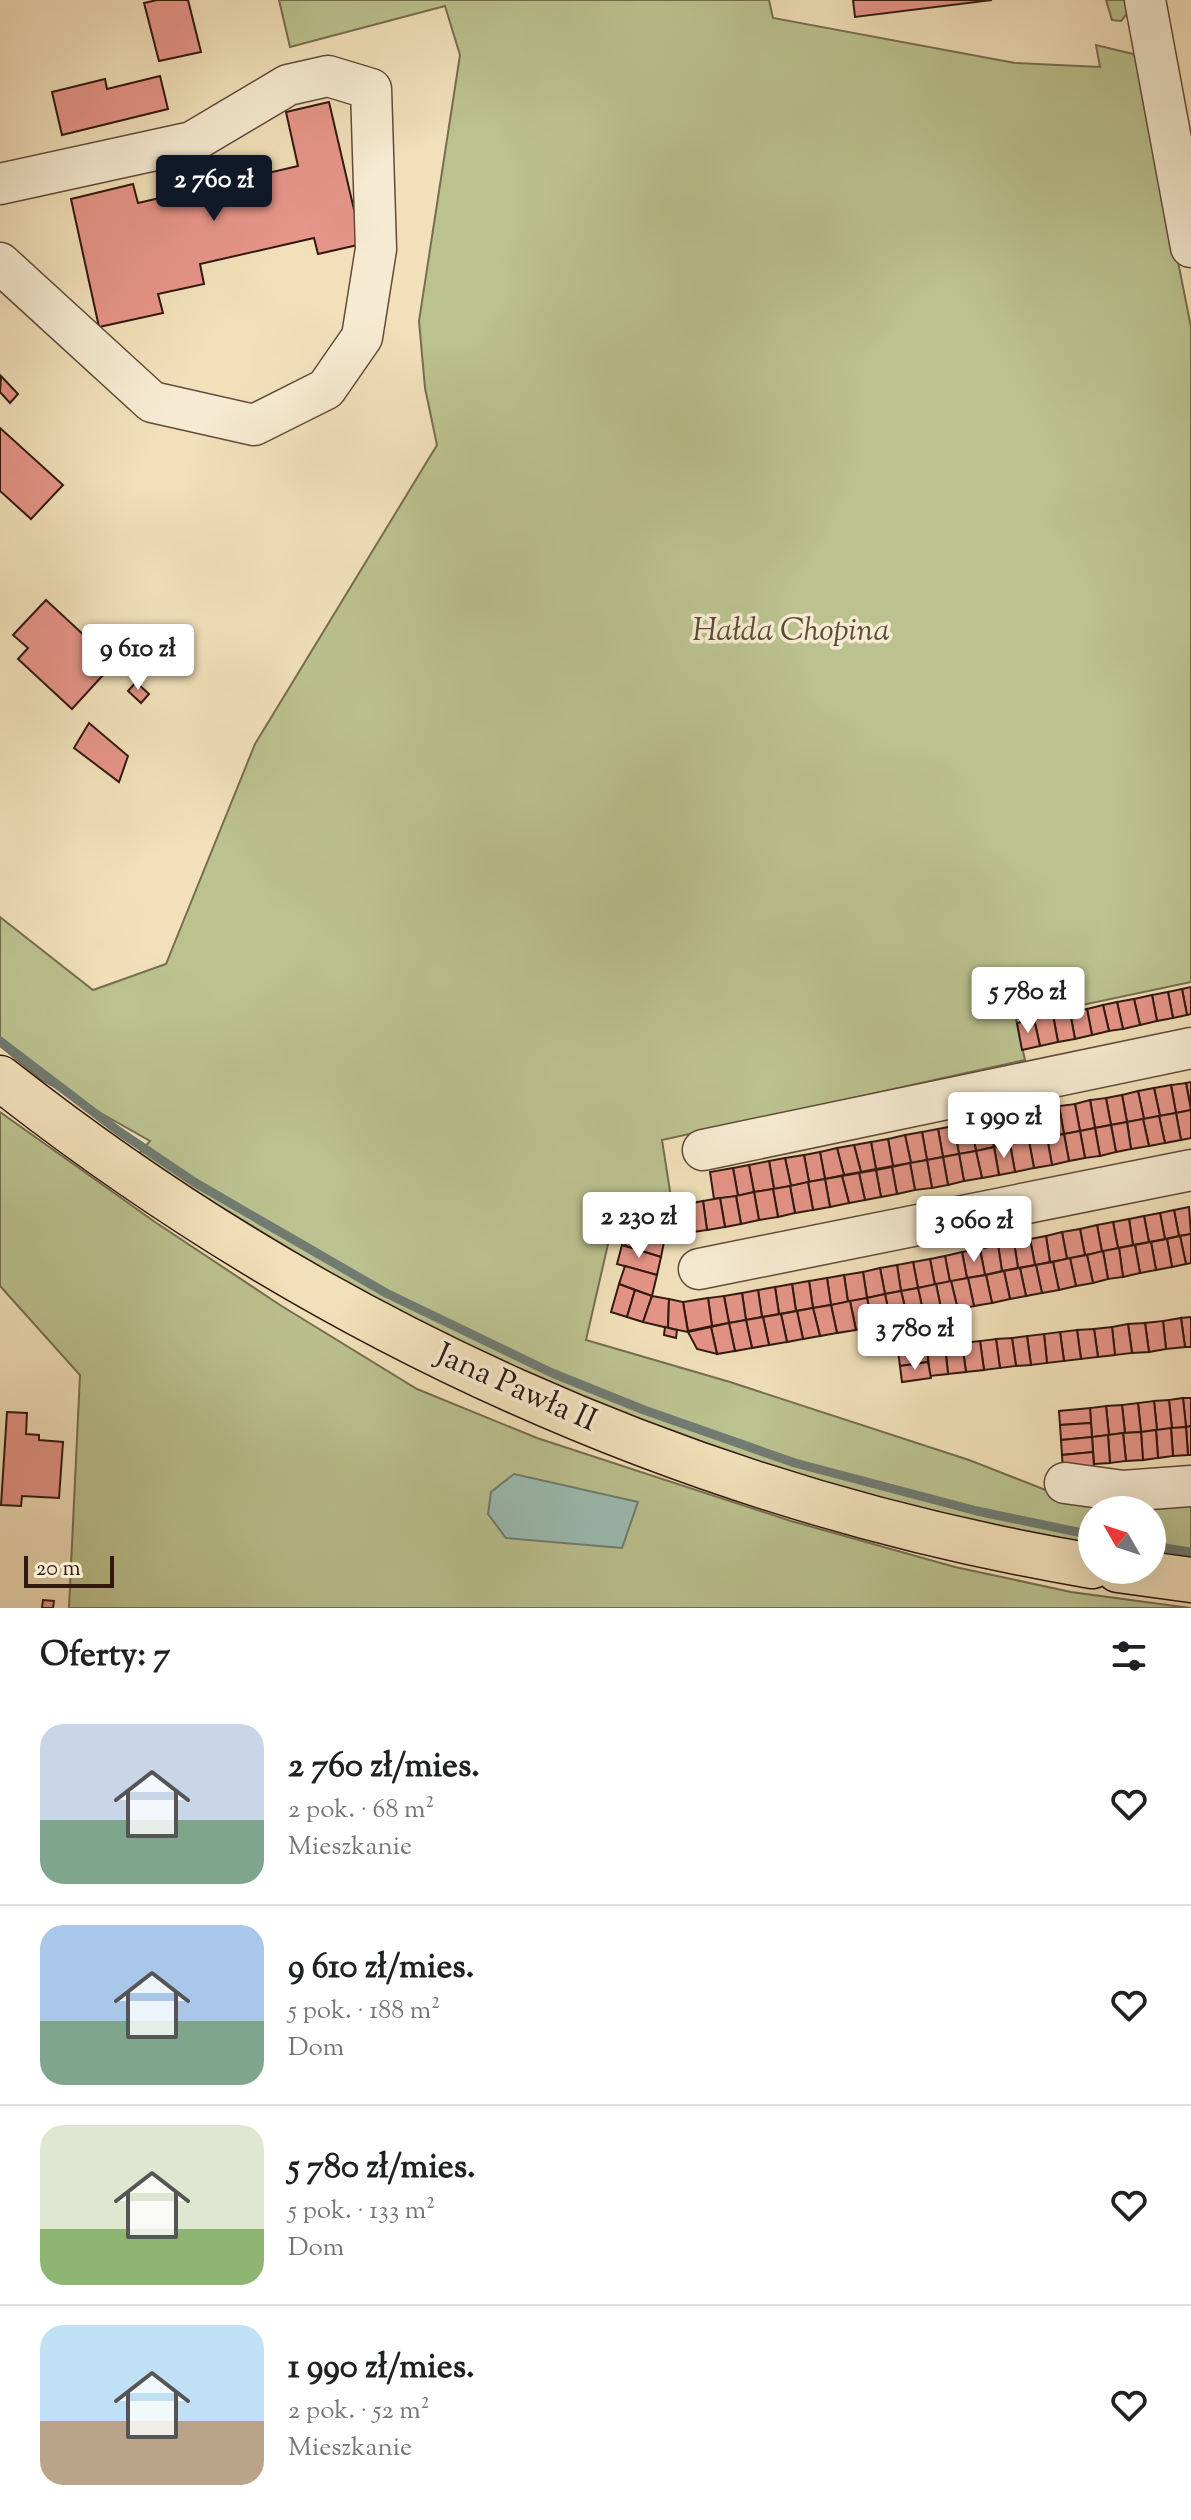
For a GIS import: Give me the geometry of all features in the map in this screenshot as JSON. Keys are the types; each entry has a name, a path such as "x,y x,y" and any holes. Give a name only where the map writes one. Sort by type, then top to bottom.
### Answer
{"main road":[{"name":"Jana Pawła II","path":"0,1078 64,1129 140,1182 261,1259 372,1323 545,1405 719,1472 847,1511 928,1532 1078,1563"},
{"path":"1166,1577 1191,1580"}],"street":[{"path":"1145,2 1191,247"},
{"path":"0,184 192,142 288,85 328,76 371,89 376,249 362,337 326,389 254,425 152,402 0,263"},
{"path":"703,1150 1191,1048"},
{"path":"699,1269 1191,1170"},
{"path":"1065,1483 1123,1491 1191,1486"}],"green space":[{"name":"Hałda Chopina","path":"279,0 769,0 773,18 1015,63 1100,67 1096,45 1133,54 1138,61 1191,327 1191,982 1016,1019 1025,1060 662,1140 672,1204 614,1218 586,1340 730,1382 969,1460 1066,1498 1078,1499 1078,1541 913,1509 777,1470 568,1392 384,1306 137,1156 150,1141 42,1080 0,1046 0,917 93,990 166,964 255,744 437,445 425,388 419,321 460,55 445,6 290,47"},
{"path":"1106,0 1125,0 1127,14 1121,21 1112,20"},
{"path":"0,1112 155,1222 280,1305 417,1389 537,1438 791,1521 955,1567 1071,1592 1190,1608 69,1608 80,1375 0,1286"},
{"name":"Hałda Chopina","path":"1166,1504 1191,1505 1191,1559 1166,1556"}],"water":[{"path":"514,1474 638,1502 622,1548 506,1538 488,1514 491,1492"}],"building":[{"path":"188,0 201,52 159,61 144,3"},
{"path":"853,0 992,0 855,17"},
{"path":"160,76 168,109 62,135 52,92 105,79 107,89"},
{"path":"329,102 362,244 318,254 314,238 200,264 204,284 158,294 163,313 99,327 71,199 133,184 138,203 298,166 286,112"},
{"path":"1,376 18,394 10,403 0,392"},
{"path":"0,428 63,485 31,519 0,491"},
{"path":"46,600 114,663 72,709 18,659 28,648 13,635"},
{"path":"136,682 149,694 141,703 128,691"},
{"path":"89,723 128,756 119,782 74,748"},
{"path":"1191,987 1191,1014 1187,1015 1182,989"},
{"path":"1182,989 1187,1015 1173,1018 1168,992"},
{"path":"1168,992 1173,1018 1157,1021 1152,995"},
{"path":"1152,995 1157,1021 1140,1025 1134,999"},
{"path":"1134,999 1140,1025 1123,1029 1117,1002"},
{"path":"1117,1002 1123,1029 1109,1031 1103,1005"},
{"path":"1103,1005 1109,1031 1092,1035 1087,1009"},
{"path":"1087,1009 1092,1035 1075,1039 1070,1012"},
{"path":"1070,1012 1075,1039 1058,1042 1053,1015"},
{"path":"1053,1015 1058,1042 1040,1046 1034,1019"},
{"path":"1034,1019 1040,1046 1022,1050 1017,1023"},
{"path":"1191,1082 1191,1108 1186,1083"},
{"path":"1186,1083 1191,1110 1176,1113 1171,1085"},
{"path":"1171,1085 1176,1113 1160,1116 1154,1088"},
{"path":"1154,1088 1160,1116 1144,1119 1138,1091"},
{"path":"1138,1091 1144,1119 1127,1122 1122,1095"},
{"path":"1122,1095 1127,1122 1111,1125 1106,1098"},
{"path":"1106,1098 1111,1125 1095,1128 1090,1100"},
{"path":"1090,1100 1095,1128 1080,1131 1075,1104"},
{"path":"1075,1104 1080,1131 1064,1134 1059,1106"},
{"path":"1059,1106 1064,1134 1047,1137 1042,1110"},
{"path":"1042,1110 1047,1137 1030,1141 1024,1113"},
{"path":"1191,1110 1191,1138 1181,1140 1176,1113"},
{"path":"1024,1113 1030,1141 1010,1144 1005,1116"},
{"path":"1176,1113 1181,1140 1165,1143 1159,1116"},
{"path":"1005,1116 1010,1144 994,1147 988,1120"},
{"path":"1159,1116 1165,1143 1149,1146 1143,1119"},
{"path":"1143,1119 1149,1146 1131,1149 1127,1122"},
{"path":"988,1120 994,1147 976,1151 971,1123"},
{"path":"1127,1122 1131,1149 1116,1152 1111,1125"},
{"path":"971,1123 976,1151 959,1154 954,1126"},
{"path":"1111,1125 1116,1152 1100,1156 1095,1128"},
{"path":"954,1126 959,1154 943,1157 938,1129"},
{"path":"1095,1128 1100,1156 1085,1158 1080,1131"},
{"path":"938,1129 943,1157 927,1160 922,1132"},
{"path":"1080,1131 1085,1158 1069,1161 1064,1134"},
{"path":"922,1132 927,1160 911,1163 905,1135"},
{"path":"1064,1134 1069,1161 1052,1165 1047,1137"},
{"path":"905,1135 911,1163 893,1166 888,1139"},
{"path":"1047,1137 1052,1165 1034,1168 1029,1141"},
{"path":"888,1139 893,1166 876,1169 871,1142"},
{"path":"1029,1141 1034,1168 1015,1172 1010,1144"},
{"path":"871,1142 876,1169 861,1172 854,1145"},
{"path":"1010,1144 1015,1172 999,1175 994,1147"},
{"path":"854,1145 861,1172 844,1175 837,1148"},
{"path":"994,1147 999,1175 982,1178 976,1151"},
{"path":"837,1148 844,1175 825,1179 820,1152"},
{"path":"976,1151 982,1178 964,1181 959,1154"},
{"path":"820,1152 825,1179 809,1182 804,1155"},
{"path":"959,1154 964,1181 948,1185 943,1157"},
{"path":"804,1155 809,1182 791,1186 785,1158"},
{"path":"943,1157 948,1185 932,1188 927,1160"},
{"path":"785,1158 791,1186 774,1189 769,1161"},
{"path":"927,1160 932,1188 915,1190 910,1163"},
{"path":"769,1161 774,1189 754,1192 749,1165"},
{"path":"910,1163 915,1190 897,1194 892,1167"},
{"path":"749,1165 754,1192 738,1196 733,1168"},
{"path":"892,1167 897,1194 881,1197 876,1170"},
{"path":"733,1168 738,1196 714,1199 710,1172"},
{"path":"876,1170 881,1197 865,1200 859,1173"},
{"path":"859,1173 865,1200 849,1203 842,1176"},
{"path":"842,1176 849,1203 830,1207 825,1179"},
{"path":"825,1179 830,1207 813,1210 808,1182"},
{"path":"808,1182 813,1210 795,1213 790,1186"},
{"path":"790,1186 795,1213 778,1217 773,1189"},
{"path":"773,1189 778,1217 759,1220 754,1192"},
{"path":"754,1192 759,1220 741,1224 736,1196"},
{"path":"736,1196 741,1224 725,1227 720,1198"},
{"path":"720,1198 725,1227 707,1230 703,1201"},
{"path":"703,1201 707,1230 686,1233 681,1205"},
{"path":"1189,1207 1191,1234 1179,1236 1174,1210"},
{"path":"1174,1210 1179,1236 1165,1239 1160,1213"},
{"path":"1160,1213 1165,1239 1149,1242 1144,1216"},
{"path":"1144,1216 1149,1242 1133,1245 1129,1219"},
{"path":"1129,1219 1133,1245 1118,1248 1113,1222"},
{"path":"1113,1222 1118,1248 1102,1252 1097,1225"},
{"path":"1097,1225 1102,1252 1085,1255 1080,1229"},
{"path":"1080,1229 1085,1255 1067,1259 1062,1232"},
{"path":"629,1230 665,1237 661,1257 625,1246"},
{"path":"1062,1232 1067,1259 1050,1262 1046,1236"},
{"path":"1191,1234 1191,1263 1186,1264 1180,1236"},
{"path":"1046,1236 1050,1262 1035,1265 1030,1239"},
{"path":"1180,1236 1186,1264 1172,1267 1167,1239"},
{"path":"1030,1239 1035,1265 1018,1268 1014,1242"},
{"path":"1167,1239 1172,1267 1156,1270 1151,1242"},
{"path":"1014,1242 1018,1268 1002,1271 998,1245"},
{"path":"1151,1242 1156,1270 1140,1273 1135,1245"},
{"path":"622,1245 661,1257 657,1275 617,1264"},
{"path":"998,1245 1002,1271 985,1275 980,1249"},
{"path":"1135,1245 1140,1273 1123,1277 1119,1248"},
{"path":"1119,1248 1123,1277 1108,1279 1103,1251"},
{"path":"980,1249 985,1275 967,1278 962,1252"},
{"path":"1103,1251 1108,1279 1093,1283 1087,1255"},
{"path":"962,1252 967,1278 950,1282 945,1256"},
{"path":"1087,1255 1093,1283 1076,1286 1070,1258"},
{"path":"945,1256 950,1282 935,1285 930,1259"},
{"path":"1070,1258 1076,1286 1059,1290 1053,1262"},
{"path":"930,1259 935,1285 918,1288 913,1262"},
{"path":"913,1262 918,1288 901,1291 897,1265"},
{"path":"1053,1262 1059,1290 1042,1293 1036,1265"},
{"path":"897,1265 901,1291 885,1294 880,1268"},
{"path":"1036,1265 1042,1293 1026,1296 1020,1268"},
{"path":"625,1266 657,1275 652,1296 619,1284"},
{"path":"880,1268 885,1294 867,1298 863,1272"},
{"path":"1020,1268 1026,1296 1010,1299 1004,1271"},
{"path":"1004,1271 1010,1299 992,1303 986,1275"},
{"path":"863,1272 867,1298 848,1302 844,1275"},
{"path":"844,1275 848,1302 831,1305 827,1278"},
{"path":"986,1275 992,1303 974,1306 968,1278"},
{"path":"827,1278 831,1305 813,1308 809,1281"},
{"path":"968,1278 974,1306 958,1310 951,1281"},
{"path":"809,1281 813,1308 796,1311 792,1284"},
{"path":"951,1281 958,1310 942,1313 936,1284"},
{"path":"619,1284 635,1290 627,1317 611,1312"},
{"path":"792,1284 796,1311 779,1314 775,1287"},
{"path":"936,1284 942,1313 924,1316 918,1288"},
{"path":"775,1287 779,1314 762,1317 758,1290"},
{"path":"918,1288 924,1316 908,1319 901,1291"},
{"path":"635,1290 652,1296 643,1322 627,1317"},
{"path":"758,1290 762,1317 746,1320 742,1293"},
{"path":"901,1291 908,1319 891,1323 885,1294"},
{"path":"742,1293 746,1320 729,1323 724,1296"},
{"path":"885,1294 891,1323 873,1326 867,1298"},
{"path":"652,1296 669,1299 668,1328 643,1322"},
{"path":"724,1296 729,1323 712,1326 708,1298"},
{"path":"708,1298 712,1326 688,1331 683,1302"},
{"path":"867,1298 873,1326 856,1330 850,1301"},
{"path":"669,1299 683,1302 688,1332 668,1328"},
{"path":"850,1301 856,1330 837,1333 831,1305"},
{"path":"831,1305 837,1333 820,1336 813,1308"},
{"path":"813,1308 820,1336 803,1339 797,1311"},
{"path":"797,1311 803,1339 787,1342 781,1314"},
{"path":"781,1314 787,1342 769,1345 763,1317"},
{"path":"763,1317 769,1345 752,1348 746,1320"},
{"path":"1191,1317 1191,1347 1185,1347 1181,1318"},
{"path":"1181,1318 1185,1347 1166,1349 1163,1321"},
{"path":"746,1320 752,1348 735,1351 729,1323"},
{"path":"1163,1321 1166,1349 1149,1352 1145,1323"},
{"path":"729,1323 735,1351 717,1354 711,1327"},
{"path":"1145,1323 1149,1352 1132,1353 1128,1324"},
{"path":"1128,1324 1132,1353 1115,1355 1112,1327"},
{"path":"665,1327 677,1330 676,1338 664,1335"},
{"path":"711,1327 717,1354 697,1349 688,1332"},
{"path":"1112,1327 1115,1355 1098,1357 1094,1329"},
{"path":"1094,1329 1098,1357 1081,1359 1077,1330"},
{"path":"1077,1330 1081,1359 1064,1361 1060,1332"},
{"path":"1060,1332 1064,1361 1047,1363 1044,1334"},
{"path":"1044,1334 1047,1363 1031,1365 1027,1336"},
{"path":"1027,1336 1031,1365 1016,1366 1012,1338"},
{"path":"1012,1338 1016,1366 1000,1368 996,1339"},
{"path":"996,1339 1000,1368 984,1370 980,1341"},
{"path":"980,1341 984,1370 966,1372 962,1343"},
{"path":"962,1343 966,1372 948,1374 945,1345"},
{"path":"945,1345 948,1374 930,1376 927,1347"},
{"path":"927,1347 928,1362 900,1366 898,1351"},
{"path":"928,1362 931,1378 902,1382 900,1366"},
{"path":"1183,1398 1191,1398 1191,1426 1186,1427"},
{"path":"1183,1398 1186,1427 1172,1429 1169,1400"},
{"path":"1169,1400 1172,1429 1157,1430 1154,1401"},
{"path":"1154,1401 1157,1430 1141,1432 1138,1403"},
{"path":"1138,1403 1141,1432 1125,1433 1122,1405"},
{"path":"1122,1405 1125,1433 1109,1435 1106,1406"},
{"path":"1106,1406 1109,1435 1092,1437 1090,1408"},
{"path":"1090,1408 1091,1423 1060,1425 1059,1411"},
{"path":"7,1412 27,1413 26,1434 39,1435 39,1440 63,1442 59,1498 22,1496 21,1506 1,1505"},
{"path":"1091,1423 1092,1437 1061,1440 1060,1425"},
{"path":"1191,1426 1191,1455 1188,1455 1186,1427"},
{"path":"1186,1427 1188,1455 1173,1456 1171,1428"},
{"path":"1171,1428 1173,1456 1158,1458 1156,1430"},
{"path":"1156,1430 1158,1458 1143,1460 1141,1432"},
{"path":"1141,1432 1143,1460 1126,1461 1123,1433"},
{"path":"1123,1433 1126,1461 1110,1463 1108,1435"},
{"path":"1108,1435 1110,1463 1094,1464 1092,1437"},
{"path":"1092,1437 1093,1452 1062,1455 1061,1440"},
{"path":"1093,1452 1094,1468 1063,1472 1062,1455"},
{"path":"43,1600 54,1601 53,1608 42,1608"}],"waterway":[{"path":"0,1041 117,1130 194,1182 386,1293 552,1373 644,1410 795,1463 977,1511 1078,1532"},
{"path":"1166,1548 1191,1552"}]}
